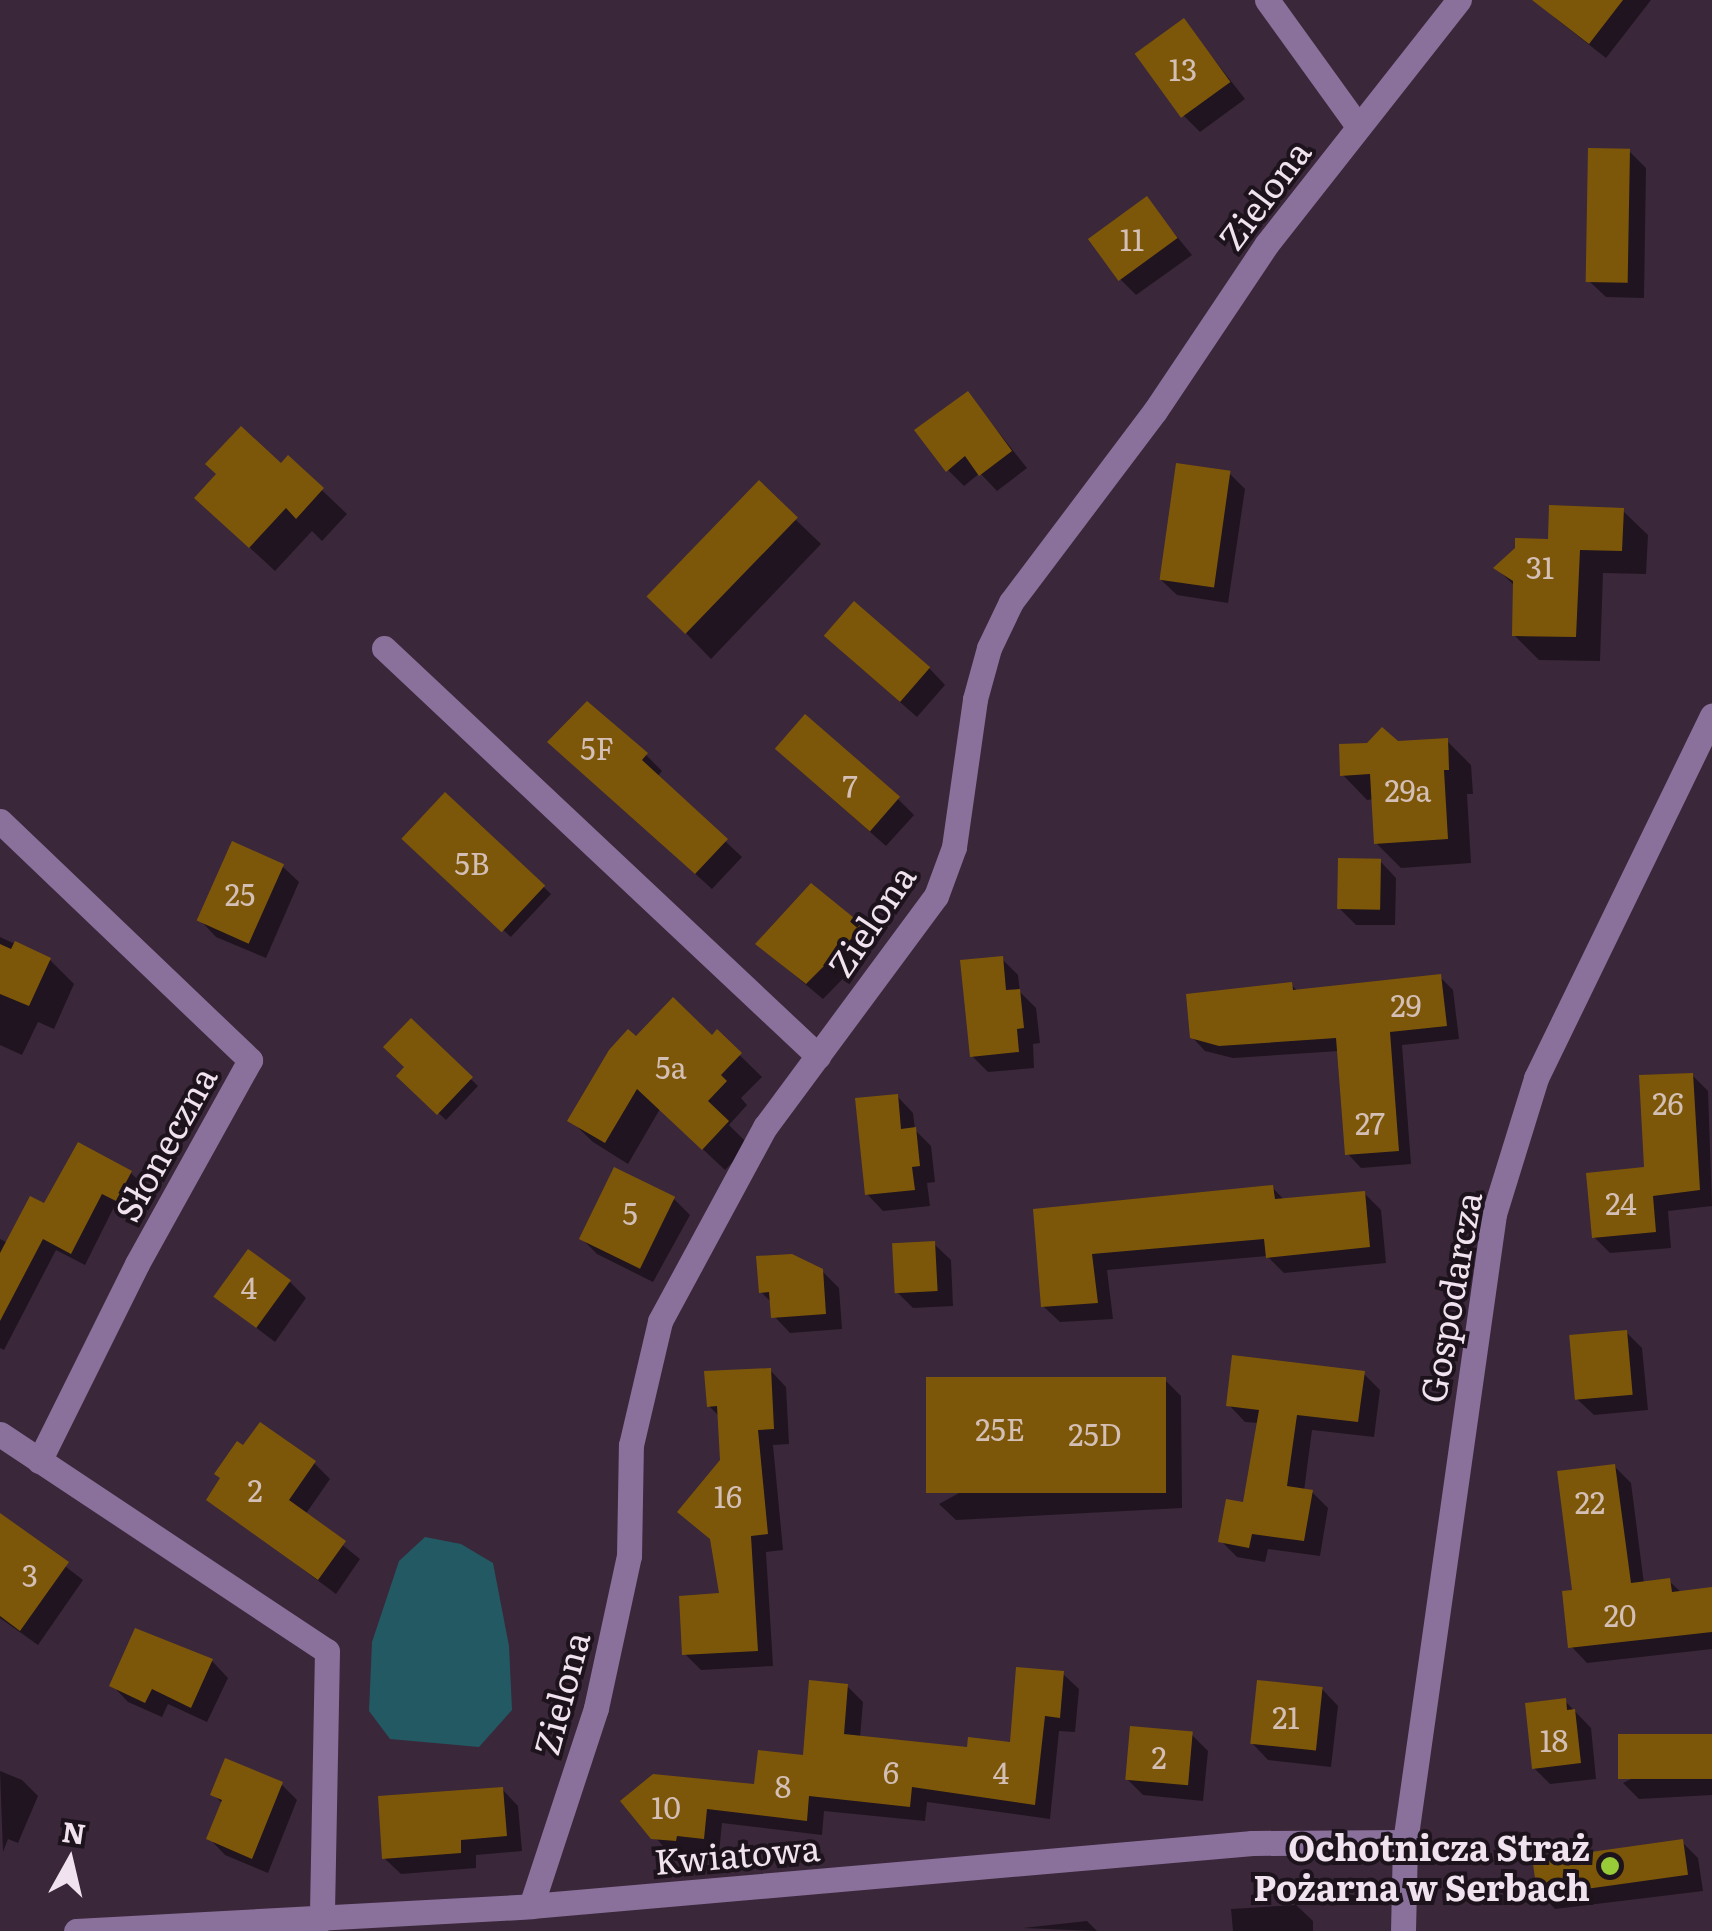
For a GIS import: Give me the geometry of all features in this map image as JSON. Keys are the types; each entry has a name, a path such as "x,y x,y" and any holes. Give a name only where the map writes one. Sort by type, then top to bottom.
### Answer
{"street":[{"path":"1267,0 1358,126"},
{"name":"Zielona","path":"532,1906 600,1689 629,1556 632,1445 660,1320 765,1127 936,896 954,846 980,682 989,648 1011,602 1155,410 1266,246 1460,0"},
{"path":"384,648 818,1056"},
{"name":"Gospodarcza","path":"1402,1931 1405,1842 1494,1214 1536,1078 1712,716"},
{"name":"Słoneczna","path":"0,821 250,1060 137,1264 39,1461"},
{"path":"0,1434 327,1651 322,1920"},
{"name":"Kwiatowa","path":"76,1931 322,1920 498,1920 532,1906 1252,1843 1405,1842"}],"water":[{"path":"425,1537 461,1544 493,1563 509,1646 512,1710 479,1747 390,1739 369,1711 372,1642 399,1561"}],"building":[{"path":"1532,0 1623,0 1589,44"},
{"path":"1184,18 1230,82 1181,118 1135,54"},
{"path":"1588,148 1630,149 1628,283 1586,282"},
{"path":"1147,196 1178,238 1119,281 1088,239"},
{"path":"968,391 1012,451 979,476 965,456 946,472 914,430"},
{"path":"241,426 281,463 288,455 324,488 296,519 286,508 249,548 194,498 216,474 205,464"},
{"path":"1176,463 1230,471 1214,588 1160,580"},
{"path":"759,480 798,518 685,634 646,597"},
{"path":"1549,505 1624,508 1622,551 1580,550 1576,637 1512,636 1513,581 1493,568 1515,548 1515,538 1548,539"},
{"path":"854,601 930,667 900,702 824,636"},
{"path":"587,701 648,753 642,760 728,839 695,874 547,742"},
{"path":"805,714 900,797 870,831 775,749"},
{"path":"1382,727 1398,741 1448,738 1449,770 1444,770 1448,839 1374,844 1370,774 1340,776 1339,744 1367,743"},
{"path":"445,792 545,885 502,932 401,839"},
{"path":"232,841 284,864 249,944 197,920"},
{"path":"1338,858 1381,859 1380,910 1337,909"},
{"path":"811,883 864,926 806,984 755,944"},
{"path":"15,941 51,958 29,1006 0,994 0,944 11,949"},
{"path":"1003,956 1006,990 1020,989 1024,1028 1017,1029 1019,1052 970,1057 960,960"},
{"path":"1441,974 1447,1026 1390,1032 1399,1151 1345,1155 1336,1038 1219,1046 1190,1038 1186,994 1292,982 1293,990"},
{"path":"673,997 712,1035 717,1029 742,1053 721,1075 727,1081 708,1101 729,1121 702,1150 637,1089 605,1143 567,1121 609,1050 628,1029 636,1036"},
{"path":"411,1018 473,1077 437,1115 396,1076 404,1067 383,1047"},
{"path":"1693,1073 1700,1190 1653,1196 1656,1232 1592,1238 1586,1173 1644,1167 1639,1075"},
{"path":"898,1094 901,1129 916,1127 920,1166 912,1167 915,1190 865,1195 855,1098"},
{"path":"78,1142 132,1171 116,1201 102,1194 71,1254 43,1239 0,1321 0,1253 30,1196 44,1203"},
{"path":"614,1167 675,1197 640,1269 579,1239"},
{"path":"1273,1185 1275,1199 1365,1191 1370,1247 1266,1258 1264,1239 1092,1254 1098,1303 1041,1307 1033,1209"},
{"path":"935,1241 938,1291 895,1293 892,1243"},
{"path":"248,1249 291,1280 256,1328 213,1297"},
{"path":"792,1254 823,1269 826,1314 771,1318 769,1292 759,1293 756,1256"},
{"path":"1627,1330 1633,1395 1575,1400 1569,1335"},
{"path":"1232,1355 1365,1371 1358,1422 1297,1415 1287,1486 1313,1490 1304,1541 1252,1534 1249,1548 1218,1542 1226,1499 1243,1502 1259,1410 1226,1406"},
{"path":"771,1368 774,1429 758,1430 768,1534 751,1536 758,1651 682,1655 679,1596 719,1593 710,1539 677,1512 720,1460 717,1406 707,1407 704,1371"},
{"path":"926,1377 1166,1377 1166,1493 926,1493"},
{"path":"260,1422 316,1461 289,1500 346,1541 318,1580 206,1500 220,1478 214,1474 237,1441 243,1445"},
{"path":"1615,1464 1631,1583 1670,1578 1672,1592 1712,1587 1712,1632 1568,1648 1562,1591 1572,1590 1557,1471"},
{"path":"0,1513 69,1562 20,1631 0,1616"},
{"path":"135,1628 213,1659 191,1708 152,1689 145,1703 109,1686"},
{"path":"1016,1667 1064,1671 1060,1718 1045,1716 1035,1805 912,1787 910,1807 809,1796 807,1821 707,1809 704,1839 677,1836 676,1841 651,1839 620,1801 653,1774 754,1784 758,1750 803,1755 809,1680 848,1684 844,1734 967,1747 968,1737 1010,1742"},
{"path":"1257,1680 1323,1687 1316,1751 1250,1744"},
{"path":"1566,1698 1567,1710 1575,1709 1581,1763 1532,1769 1525,1703"},
{"path":"1130,1726 1193,1731 1188,1785 1125,1780"},
{"path":"1618,1734 1712,1734 1712,1779 1618,1779"},
{"path":"225,1758 283,1782 252,1859 206,1839 222,1800 210,1795"},
{"path":"503,1787 507,1836 461,1840 461,1853 382,1859 378,1796"},
{"name":"Ochotnicza Straż Pożarna w Serbach","path":"1683,1839 1688,1875 1537,1896 1532,1860"}],"place":[{"name":"Ochotnicza Straż Pożarna w Serbach","path":"1610,1866"}]}
